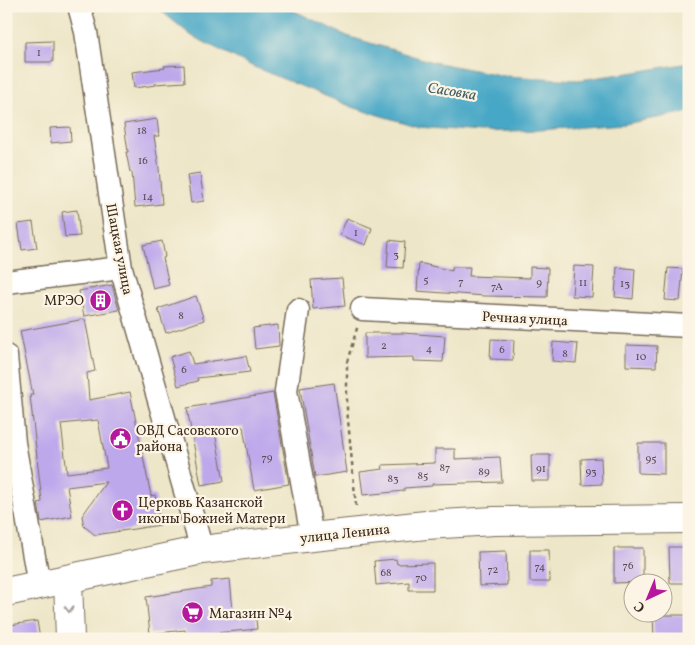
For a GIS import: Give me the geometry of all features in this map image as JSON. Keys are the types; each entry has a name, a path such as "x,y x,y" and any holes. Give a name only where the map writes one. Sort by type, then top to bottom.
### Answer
{"main road":[{"name":"улица Ленина","path":"6,592 202,550 312,536 426,525 494,521 689,519"},
{"path":"68,579 70,639"}],"street":[{"name":"Шацкая улица","path":"79,6 86,32 121,268 202,550"},
{"path":"6,282 121,268"},
{"path":"298,310 286,391 312,536"},
{"name":"Речная улица","path":"362,310 689,326"},
{"path":"6,356 10,444 39,585"}],"path":[{"path":"356,506 347,409 347,362 362,310"}],"water":[{"name":"Сасовка","path":"155,6 284,6 347,36 433,62 505,76 579,80 689,63 689,112 624,124 539,130 480,132 419,127 355,108 254,67 192,36"}],"building":[{"path":"53,41 53,62 25,62 25,42"},
{"path":"184,65 185,82 155,84 134,88 132,72 165,68 164,66"},
{"path":"157,119 159,136 154,136 162,204 135,207 132,172 130,172 126,152 128,152 124,124"},
{"path":"70,127 71,141 51,143 50,128"},
{"path":"200,173 204,201 191,203 187,175"},
{"path":"77,210 80,236 65,237 62,212"},
{"path":"347,218 372,228 366,245 340,235"},
{"path":"33,222 37,248 22,250 18,224"},
{"path":"389,240 405,242 403,268 387,267"},
{"path":"162,241 165,257 163,258 169,285 153,289 143,245"},
{"path":"419,263 452,271 452,267 470,267 469,276 530,278 530,267 548,268 547,297 485,296 417,291"},
{"path":"574,266 594,267 592,297 572,296"},
{"path":"617,267 635,269 633,299 615,297"},
{"path":"668,268 683,269 680,301 665,300"},
{"path":"342,278 345,306 313,309 311,280"},
{"name":"МРЭО","path":"112,285 119,310 84,316 79,291"},
{"path":"196,296 204,320 166,333 158,309"},
{"path":"85,319 95,371 87,373 89,400 130,392 151,496 155,495 160,525 95,535 84,526 82,516 106,482 67,487 72,516 41,522 38,503 42,502 30,395 33,395 20,331","holes":["98,420 107,468 67,473 61,424"]},
{"path":"278,325 279,346 255,349 253,328"},
{"path":"365,333 445,336 443,362 414,361 414,357 365,358"},
{"path":"491,339 514,340 513,360 490,359"},
{"path":"553,342 578,344 576,363 552,361"},
{"path":"626,345 657,346 656,367 626,366"},
{"path":"189,351 193,364 246,356 250,372 197,378 198,381 178,386 170,357"},
{"path":"334,383 347,472 315,477 300,388"},
{"path":"273,393 289,484 254,490 243,427 215,432 224,481 201,485 187,408"},
{"path":"638,443 664,443 664,474 638,473"},
{"path":"435,449 455,449 455,459 500,457 502,482 432,484 432,486 404,488 404,491 363,495 360,472 383,469 382,465 435,463"},
{"path":"531,455 550,455 550,481 532,481"},
{"path":"601,458 602,484 582,485 581,459"},
{"path":"669,547 689,547 689,583 672,583 672,572 670,572"},
{"path":"614,548 643,548 643,572 622,572 622,583 614,583"},
{"path":"530,550 549,550 550,582 530,582"},
{"path":"506,551 507,585 479,586 478,552"},
{"path":"396,559 397,564 433,563 433,590 409,590 409,582 376,585 374,561"},
{"path":"230,579 233,611 255,610 257,629 186,636 185,630 150,634 146,597 211,587 211,581"},
{"path":"672,615 689,615 689,639 654,639 653,622 672,622"},
{"path":"37,621 40,639 12,639 10,625"}],"place":[{"name":"МРЭО","path":"100,300"},
{"name":"ОВД Сасовского района","path":"120,438"},
{"name":"Церковь Казанской иконы Божией Матери","path":"122,510"},
{"name":"Магазин №4","path":"193,613"}]}
